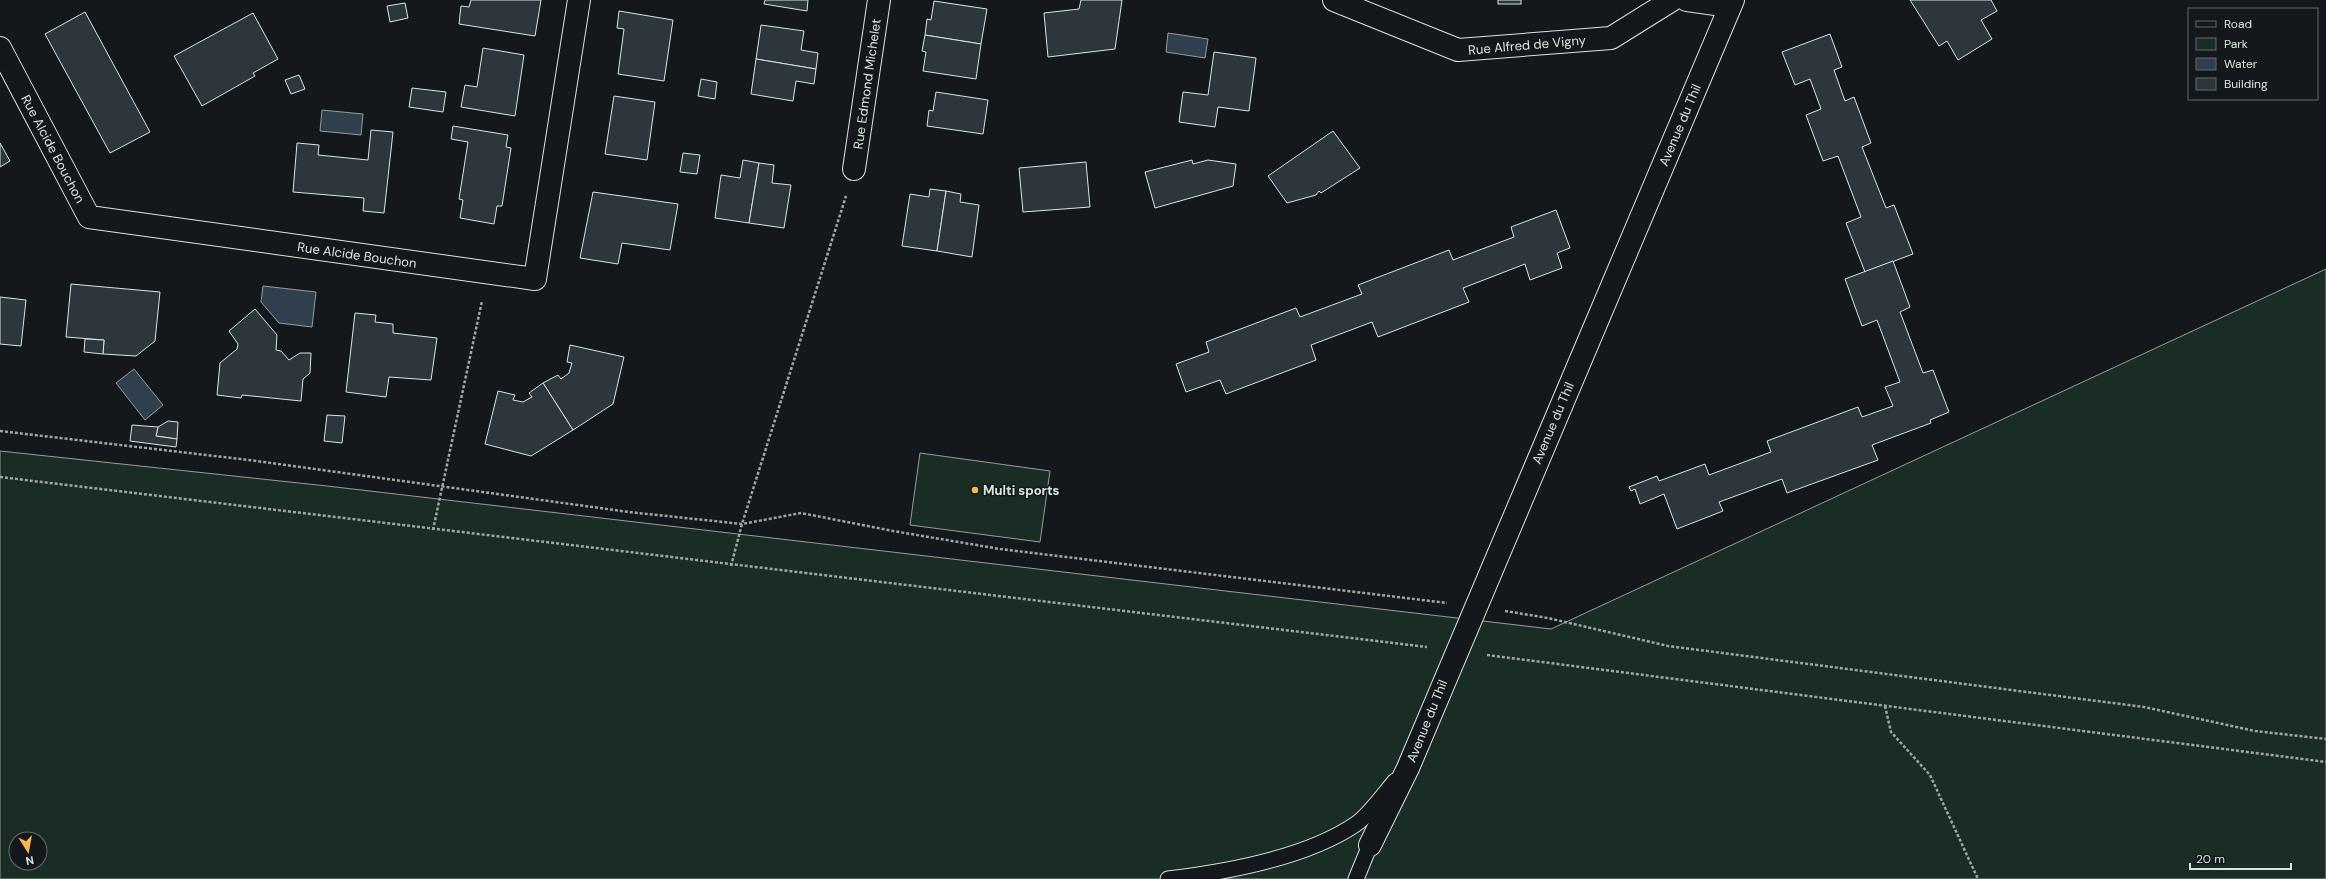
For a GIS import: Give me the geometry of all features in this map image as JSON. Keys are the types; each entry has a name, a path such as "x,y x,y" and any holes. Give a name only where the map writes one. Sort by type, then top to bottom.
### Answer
{"street":[{"name":"Rue Alcide Bouchon","path":"0,48 89,217 488,274 535,279 579,0"},
{"name":"Rue Edmond Michelet","path":"854,168 879,0"},
{"name":"Rue Alfred de Vigny","path":"1334,0 1458,50 1611,38 1672,0"},
{"path":"1687,0 1732,3"},
{"name":"Avenue du Thil","path":"1370,845 1408,768 1474,607 1732,3"}],"lane":[{"path":"1168,879 1218,873 1312,847 1357,823 1408,768"},
{"path":"1356,879 1370,845"}],"path":[{"path":"731,566 742,524 854,168"},
{"path":"433,530 488,274"},
{"path":"0,431 442,485 628,512 742,524 800,513 893,532 1000,549 1474,607 1548,618 1668,646 2144,707 2255,731 2326,739"},
{"path":"0,477 731,566 1456,651 2326,762"},
{"path":"1885,706 1891,732 1930,774 1978,879"}],"green space":[{"path":"2326,269 2326,879 0,879 0,451 327,486 1551,629"},
{"path":"920,453 1050,471 1040,542 910,525"}],"water":[{"path":"1168,33 1208,39 1205,58 1166,52"},
{"path":"322,110 363,114 361,135 320,131"},
{"path":"263,286 316,292 312,327 279,323 261,302"},
{"path":"134,369 163,405 145,420 116,383"}],"building":[{"path":"471,0 541,0 535,36 459,24 461,6 469,7"},
{"path":"765,0 808,0 807,11 764,4"},
{"path":"1081,0 1122,0 1115,49 1048,57 1044,13 1079,9"},
{"path":"1498,0 1521,0 1521,4 1498,4"},
{"path":"1910,0 1991,0 1997,11 1981,20 1992,39 1958,60 1947,41 1939,46"},
{"path":"934,1 987,9 981,44 925,35 927,19 931,20"},
{"path":"405,3 408,18 390,22 387,6"},
{"path":"619,11 673,20 664,81 618,74 624,29 617,28"},
{"path":"85,12 150,132 110,153 45,34"},
{"path":"253,13 278,59 253,73 255,76 202,106 174,56"},
{"path":"761,25 804,31 801,50 818,53 816,69 756,59"},
{"path":"1830,34 1842,67 1834,70 1845,101 1854,97 1871,143 1862,147 1886,208 1894,205 1913,254 1865,272 1846,223 1861,217 1838,156 1823,161 1806,115 1821,109 1810,79 1795,85 1782,52"},
{"path":"925,35 981,44 976,79 923,71 926,52 922,51"},
{"path":"483,48 524,55 515,116 461,107 465,85 477,87"},
{"path":"1214,52 1256,58 1249,111 1218,107 1215,127 1179,122 1183,92 1208,95"},
{"path":"756,59 816,69 814,84 796,81 793,101 751,94"},
{"path":"299,75 305,89 291,94 285,80"},
{"path":"701,79 717,82 715,99 698,96"},
{"path":"412,88 446,92 443,112 409,107"},
{"path":"936,92 988,100 983,134 927,126 929,110 933,111"},
{"path":"614,96 655,102 647,160 605,154"},
{"path":"453,126 508,135 506,147 511,148 502,206 497,206 494,224 460,218 463,200 459,199 468,142 451,139"},
{"path":"371,130 393,132 384,213 363,211 364,198 293,192 297,143 319,145 318,155 368,160"},
{"path":"1333,131 1360,168 1321,193 1319,191 1316,195 1287,203 1268,176"},
{"path":"0,143 10,161 0,167"},
{"path":"683,153 700,155 697,174 680,172"},
{"path":"743,160 759,163 749,223 715,218 721,175 740,178"},
{"path":"1192,160 1193,164 1208,160 1236,164 1233,186 1155,208 1145,172"},
{"path":"1086,162 1090,207 1023,212 1019,168"},
{"path":"759,163 774,165 772,183 791,185 784,228 749,223"},
{"path":"930,189 946,191 937,251 902,246 910,194 929,197"},
{"path":"946,191 961,194 960,202 979,205 972,257 937,251"},
{"path":"593,192 678,204 670,250 622,243 618,264 580,258"},
{"path":"1556,210 1570,248 1557,253 1562,268 1530,280 1525,264 1463,288 1469,302 1378,337 1372,322 1311,345 1316,360 1226,394 1220,380 1186,392 1176,364 1209,352 1206,342 1296,308 1300,317 1362,294 1358,285 1449,250 1453,260 1514,237 1511,227"},
{"path":"1893,261 1910,307 1900,312 1923,373 1933,370 1949,412 1930,420 1931,423 1872,445 1878,460 1787,493 1782,479 1719,502 1723,511 1677,529 1664,494 1640,504 1635,489 1631,491 1629,487 1657,476 1659,481 1705,464 1709,475 1771,452 1767,441 1858,407 1862,417 1893,406 1885,387 1900,382 1877,320 1862,326 1845,279"},
{"path":"71,284 160,292 155,341 136,356 103,354 104,340 66,337"},
{"path":"0,297 26,300 21,346 0,344"},
{"path":"255,309 277,335 276,350 281,351 289,360 300,353 311,353 310,373 303,379 301,401 242,395 241,398 217,395 220,363 237,349 238,344 229,331"},
{"path":"355,313 376,315 375,322 393,324 393,333 437,338 431,380 389,377 386,397 346,392"},
{"path":"85,339 104,340 103,354 84,352"},
{"path":"570,345 624,357 613,404 573,430 543,383 558,375 561,379 569,373 572,363 567,362"},
{"path":"543,383 573,430 531,456 485,444 498,391 515,395 513,400 523,402 532,397 529,393"},
{"path":"327,415 345,416 342,443 324,441"},
{"path":"168,421 178,422 177,439 156,436 158,427"},
{"path":"132,425 158,427 156,436 177,439 176,447 130,441"}],"place":[{"name":"Multi sports","path":"975,490"}]}
